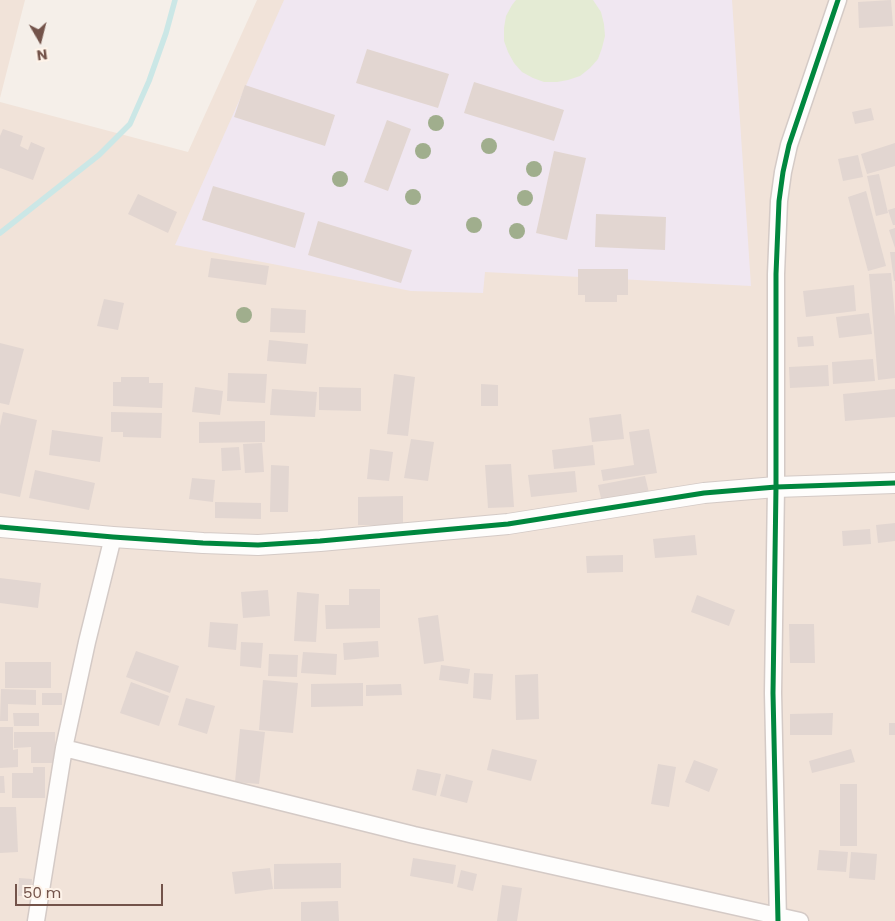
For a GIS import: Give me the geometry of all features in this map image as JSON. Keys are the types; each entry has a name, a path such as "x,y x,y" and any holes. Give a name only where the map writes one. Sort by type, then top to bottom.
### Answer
{"street":[{"path":"778,919 773,693 776,487 776,274 779,201 789,145 838,0"},
{"path":"0,527 113,537 258,545 508,524 704,493 776,487 895,483"},
{"path":"36,921 64,748 86,642 113,537"},
{"path":"64,748 414,835 778,919 800,921"}],"shaded area":[{"path":"0,0 25,0 0,98"},
{"path":"257,0 895,0 895,921 0,921 0,102 188,152"},
{"path":"284,0 732,0 751,286 485,272 483,293 411,291 175,245"}],"green space":[{"path":"516,0 593,0 601,12 604,24 605,36 598,59 580,76 557,82 544,82 522,72 514,63 504,41 506,16"}],"building":[{"path":"891,0 893,26 859,28 858,2"},
{"path":"367,49 449,74 438,108 356,83"},
{"path":"474,82 564,110 554,141 464,113"},
{"path":"245,85 335,115 325,146 234,117"},
{"path":"871,108 874,120 855,124 852,112"},
{"path":"387,120 411,129 388,191 364,182"},
{"path":"3,129 23,136 20,146 28,150 31,142 45,148 33,180 0,168 0,136"},
{"path":"895,143 895,166 867,174 861,154"},
{"path":"554,151 586,158 567,240 536,233"},
{"path":"858,155 863,177 843,181 838,159"},
{"path":"879,174 888,213 876,216 867,176"},
{"path":"213,186 305,213 295,248 202,220"},
{"path":"866,191 886,266 868,271 848,197"},
{"path":"138,194 177,212 168,233 128,214"},
{"path":"895,208 895,225 893,225 888,210"},
{"path":"596,214 666,217 665,250 595,247"},
{"path":"318,221 412,250 401,283 308,255"},
{"path":"895,228 895,248 889,230"},
{"path":"890,252 895,252 895,281 894,281"},
{"path":"211,258 269,266 266,285 208,277"},
{"path":"578,269 628,269 628,295 617,295 617,302 585,302 585,295 578,295"},
{"path":"891,273 895,317 895,378 878,380 869,274"},
{"path":"854,285 856,311 806,317 803,291"},
{"path":"104,299 124,303 118,330 97,326"},
{"path":"271,308 306,310 305,333 270,332"},
{"path":"869,313 872,334 839,338 836,317"},
{"path":"813,336 814,346 798,347 797,337"},
{"path":"269,340 308,344 306,364 267,361"},
{"path":"0,343 24,349 9,405 0,403"},
{"path":"873,359 875,381 833,384 832,362"},
{"path":"828,365 829,386 790,388 789,367"},
{"path":"228,373 267,374 265,403 227,401"},
{"path":"394,374 415,377 408,436 387,434"},
{"path":"121,377 149,377 149,383 163,383 162,408 113,406 113,382 121,382"},
{"path":"481,384 498,385 498,406 481,406"},
{"path":"195,387 223,391 220,415 192,412"},
{"path":"319,387 361,388 361,411 319,410"},
{"path":"272,389 317,392 315,417 270,415"},
{"path":"895,389 895,417 845,421 843,394"},
{"path":"3,412 37,420 20,497 0,493 0,426"},
{"path":"111,412 162,413 161,438 123,437 123,432 111,432"},
{"path":"621,414 624,439 592,442 589,418"},
{"path":"265,421 265,442 199,443 199,422"},
{"path":"649,429 657,473 603,481 601,470 634,465 629,432"},
{"path":"52,430 103,437 100,462 49,455"},
{"path":"411,439 434,442 428,481 404,478"},
{"path":"262,443 264,472 245,473 243,444"},
{"path":"593,445 595,465 554,469 552,450"},
{"path":"239,447 241,470 222,471 221,448"},
{"path":"370,449 393,452 389,481 367,479"},
{"path":"511,464 514,507 488,508 485,465"},
{"path":"271,465 289,466 288,512 270,512"},
{"path":"35,470 95,483 89,510 29,498"},
{"path":"575,471 577,492 531,497 528,475"},
{"path":"645,476 650,497 603,507 598,485"},
{"path":"192,478 215,480 213,502 189,499"},
{"path":"403,496 403,525 358,525 358,497"},
{"path":"215,502 261,503 261,519 215,518"},
{"path":"895,523 895,541 878,543 876,525"},
{"path":"870,529 871,544 843,546 842,531"},
{"path":"695,535 697,555 655,558 653,539"},
{"path":"623,555 623,572 587,573 586,556"},
{"path":"0,578 41,583 38,608 0,603"},
{"path":"349,589 380,589 380,628 326,629 325,605 349,605"},
{"path":"268,590 270,616 243,618 241,592"},
{"path":"297,592 319,594 316,642 294,641"},
{"path":"697,595 735,610 729,626 691,612"},
{"path":"438,615 444,661 424,664 418,618"},
{"path":"210,622 238,624 236,650 208,647"},
{"path":"789,624 814,624 815,663 790,663"},
{"path":"378,641 379,657 344,660 343,643"},
{"path":"241,642 263,643 261,668 240,666"},
{"path":"136,651 179,666 170,693 126,677"},
{"path":"303,652 337,654 336,675 301,673"},
{"path":"269,654 298,655 297,677 268,676"},
{"path":"5,662 51,662 51,688 5,688"},
{"path":"441,665 470,669 468,684 439,680"},
{"path":"474,673 493,674 491,700 473,698"},
{"path":"538,674 539,719 516,720 515,675"},
{"path":"263,680 298,683 293,733 259,730"},
{"path":"131,682 169,696 159,726 120,713"},
{"path":"363,683 363,706 311,707 311,684"},
{"path":"401,684 402,695 366,696 366,685"},
{"path":"1,689 36,690 36,705 8,704 8,721 0,721"},
{"path":"42,693 62,693 62,705 42,705"},
{"path":"186,698 215,706 207,734 178,725"},
{"path":"13,713 39,713 39,726 14,726"},
{"path":"833,713 832,735 790,735 790,714"},
{"path":"889,723 895,723 895,735 889,735"},
{"path":"0,727 13,727 13,750 18,749 18,767 0,768"},
{"path":"240,729 265,732 259,784 235,782"},
{"path":"14,732 55,732 55,763 31,763 31,747 14,748"},
{"path":"492,749 537,760 531,781 487,770"},
{"path":"851,749 855,762 812,773 809,761"},
{"path":"694,760 718,769 709,792 685,782"},
{"path":"658,764 676,767 669,807 651,804"},
{"path":"33,767 45,767 45,798 12,798 12,773 33,773"},
{"path":"417,769 441,774 436,796 412,790"},
{"path":"446,774 473,781 467,803 440,796"},
{"path":"0,776 4,776 5,793 0,793"},
{"path":"840,784 857,784 857,846 840,846"},
{"path":"0,807 16,807 18,852 0,853"},
{"path":"819,850 848,852 846,872 817,870"},
{"path":"851,852 877,854 875,880 849,878"},
{"path":"413,858 456,865 453,884 410,876"},
{"path":"341,863 341,888 274,889 274,864"},
{"path":"270,868 273,889 235,894 232,872"},
{"path":"461,870 477,874 473,891 457,887"},
{"path":"19,878 32,879 31,896 18,896"},
{"path":"502,885 522,888 517,921 497,921"},
{"path":"338,901 339,921 301,921 301,902"}],"waterway":[{"path":"0,233 99,155 130,124 149,81 166,33 175,0"}],"cycle path":[{"path":"778,921 773,693 776,487 776,274 779,201 789,145 838,0"},
{"path":"0,527 113,537 258,545 508,524 704,493 776,487 895,483"}]}
